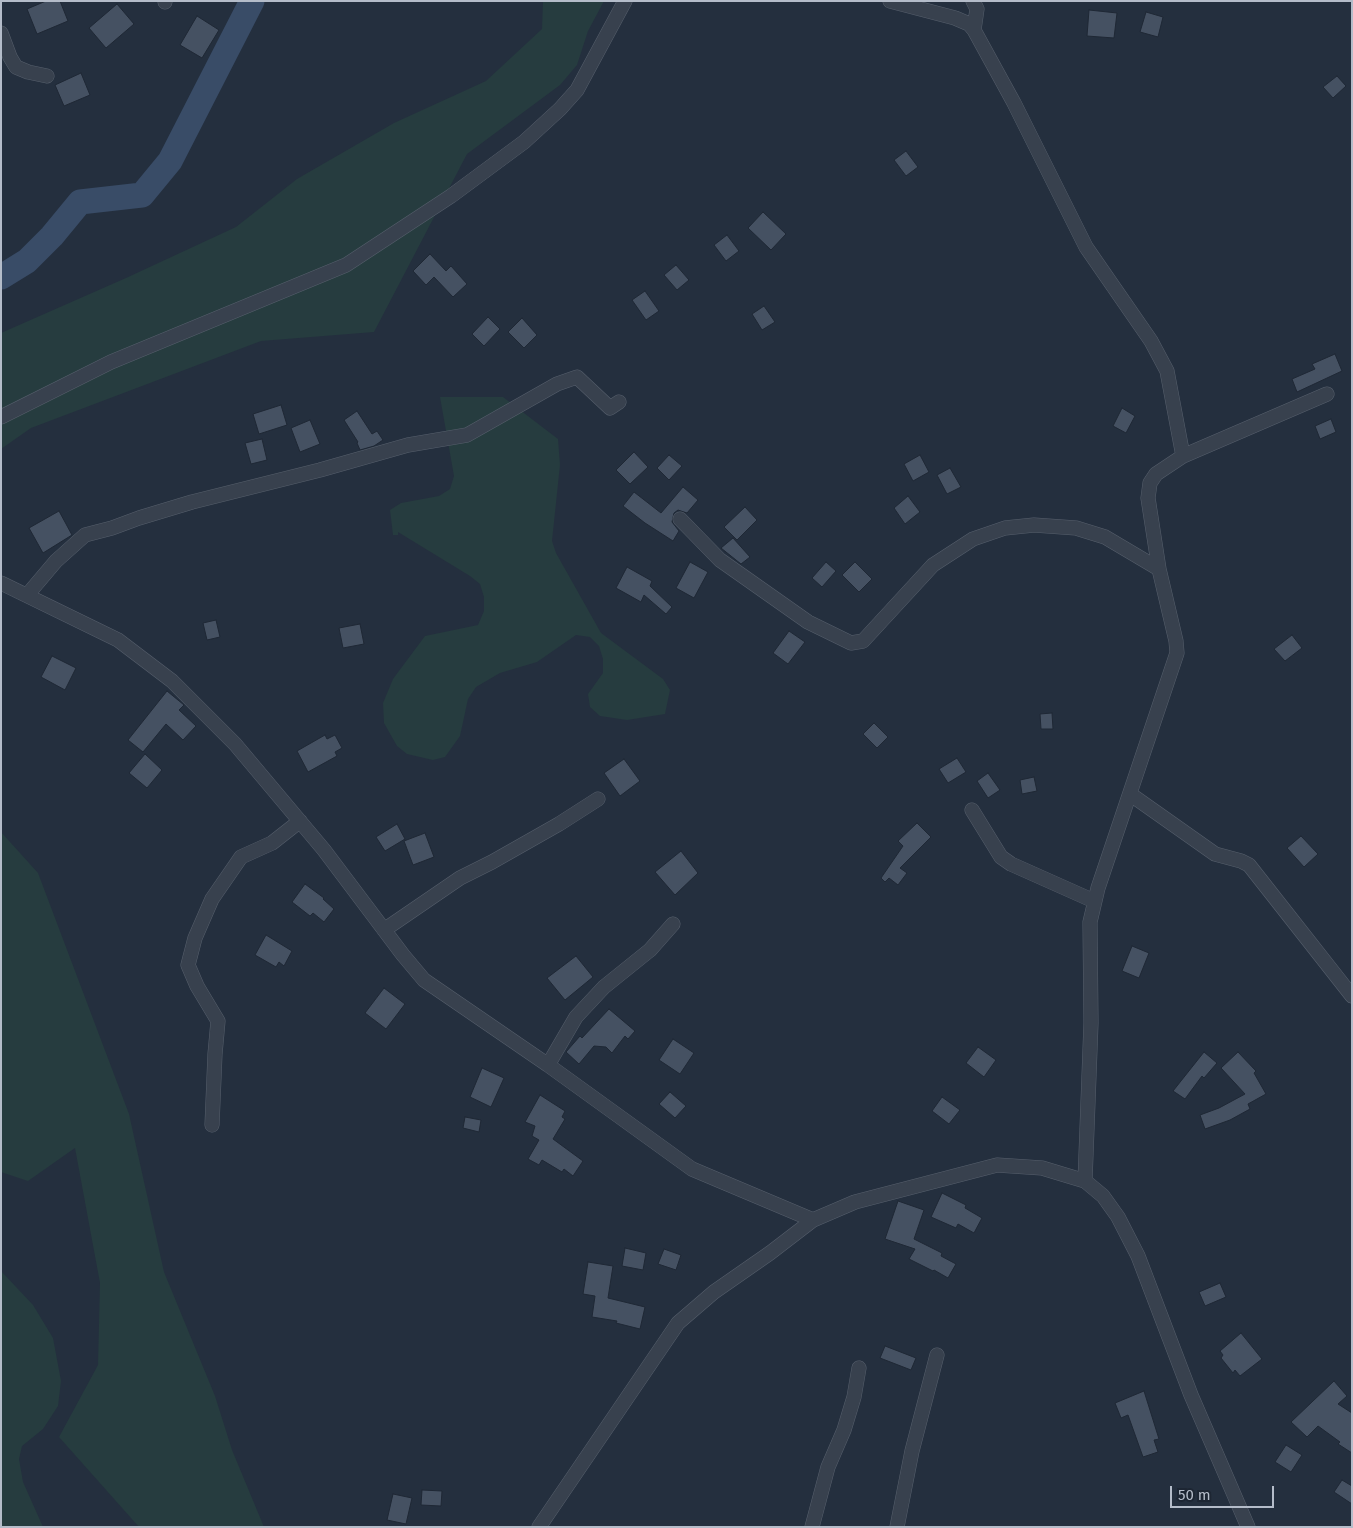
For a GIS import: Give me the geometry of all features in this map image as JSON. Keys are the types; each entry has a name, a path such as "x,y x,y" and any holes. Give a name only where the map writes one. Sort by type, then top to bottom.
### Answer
{"street":[{"path":"1,417 111,362 346,265 452,196 524,142 560,109 577,90 625,1"},
{"path":"890,1 955,18 969,24 974,30 1014,104 1086,247 1151,341 1167,371 1184,456"},
{"path":"972,1 977,9 974,30"},
{"path":"1,33 16,67 47,76"},
{"path":"28,594 56,561 85,535 192,502 320,470 408,445 467,434 558,384 577,377 610,408 619,402"},
{"path":"1085,1181 1092,1023 1090,922 1094,901 1177,653 1148,498 1150,484 1156,474 1184,456 1327,394"},
{"path":"680,519 720,560 808,622 851,643 863,641 933,565 973,539 1005,528 1034,525 1076,528 1105,537 1160,569"},
{"path":"1,582 118,640 172,681 235,744 300,821 424,980 548,1065 692,1169 813,1220"},
{"path":"1130,794 1214,854 1241,861 1248,865 1352,996"},
{"path":"384,930 460,878 559,824 598,799"},
{"path":"972,810 1001,857 1011,864 1094,901"},
{"path":"212,1125 218,1021 197,986 188,965 193,947 212,899 241,857 272,843 300,821"},
{"path":"548,1065 576,1017 604,987 650,950 673,924"},
{"path":"539,1527 678,1323 714,1292 813,1220 855,1202 997,1165 1042,1168 1085,1181 1103,1196 1118,1217 1138,1256 1192,1395 1248,1527"},
{"path":"897,1527 912,1451 937,1355"},
{"path":"812,1527 828,1467 844,1430 854,1397 859,1368"}],"green space":[{"path":"543,1 604,1 588,31 577,65 560,85 467,154 374,332 261,341 31,428 1,449 1,333 236,227 297,179 394,123 486,81 542,29"},
{"path":"440,397 503,397 558,439 560,465 552,541 556,553 601,633 663,679 670,690 665,714 627,720 600,716 590,707 588,694 603,673 603,659 599,646 590,637 576,635 537,662 500,673 476,687 468,699 460,736 445,757 433,760 407,754 397,746 384,723 383,703 393,679 425,636 478,625 484,611 484,597 480,584 398,532 398,535 393,535 390,510 401,503 439,496 450,489 454,476"},
{"path":"1,832 38,873 129,1114 164,1272 215,1396 232,1450 264,1527 139,1527 59,1437 98,1365 100,1283 75,1148 28,1181 1,1172"},
{"path":"1,1271 33,1305 53,1338 61,1381 58,1406 43,1429 22,1446 19,1459 23,1482 43,1527 1,1527"}],"building":[{"path":"46,1 60,1 68,21 37,34 27,9"},
{"path":"117,4 134,24 106,48 89,28"},
{"path":"1089,10 1117,13 1114,38 1087,36"},
{"path":"1146,12 1163,17 1158,37 1140,32"},
{"path":"197,16 219,30 202,58 180,45"},
{"path":"81,73 90,95 64,106 55,85"},
{"path":"1337,76 1346,86 1333,98 1323,87"},
{"path":"906,151 918,167 906,176 894,160"},
{"path":"763,212 786,234 771,250 748,228"},
{"path":"727,235 739,251 726,261 714,245"},
{"path":"430,254 446,271 451,266 467,284 453,297 434,277 426,285 413,271"},
{"path":"676,265 689,280 677,290 664,275"},
{"path":"645,291 659,311 646,320 632,300"},
{"path":"764,306 775,322 762,330 752,314"},
{"path":"488,317 500,329 484,346 472,334"},
{"path":"522,318 537,335 524,348 508,332"},
{"path":"1335,354 1342,371 1297,392 1292,379 1315,369 1312,364"},
{"path":"281,405 287,425 259,434 253,414"},
{"path":"1122,408 1135,416 1126,433 1113,426"},
{"path":"357,411 372,434 377,431 383,440 374,446 360,450 358,442 344,420"},
{"path":"1331,419 1336,432 1320,439 1315,426"},
{"path":"310,420 320,444 300,452 291,428"},
{"path":"262,439 267,460 251,464 245,443"},
{"path":"634,452 648,467 630,484 616,470"},
{"path":"669,455 682,466 669,480 657,468"},
{"path":"920,455 929,472 913,481 904,464"},
{"path":"950,468 961,487 947,494 937,475"},
{"path":"683,487 698,500 687,513 678,510 674,513 672,522 679,531 673,541 623,506 634,492 661,513"},
{"path":"908,496 920,512 905,524 894,508"},
{"path":"745,507 757,520 737,540 724,527"},
{"path":"59,511 72,535 43,553 29,528"},
{"path":"733,538 750,557 741,564 721,548"},
{"path":"690,562 708,572 694,598 676,588"},
{"path":"826,562 836,571 822,587 812,578"},
{"path":"855,562 872,579 859,592 842,575"},
{"path":"627,567 652,581 650,586 672,607 666,614 644,595 641,602 616,588"},
{"path":"216,620 220,637 207,640 203,623"},
{"path":"360,624 364,644 343,648 339,628"},
{"path":"789,631 805,642 788,664 773,653"},
{"path":"1292,635 1302,648 1285,661 1274,649"},
{"path":"52,656 76,668 65,690 41,677"},
{"path":"167,691 184,705 179,710 196,726 183,740 166,724 143,752 128,740"},
{"path":"1052,713 1053,729 1041,729 1040,714"},
{"path":"874,723 888,737 877,748 863,734"},
{"path":"325,735 327,739 335,735 342,748 335,752 337,756 308,772 297,751"},
{"path":"145,754 162,770 147,788 129,773"},
{"path":"957,758 966,772 948,783 939,769"},
{"path":"624,759 640,781 620,796 604,773"},
{"path":"988,773 1000,790 988,798 977,781"},
{"path":"1034,777 1037,791 1022,794 1020,780"},
{"path":"917,823 931,837 900,868 907,873 898,885 889,878 885,882 881,878 903,846 898,841"},
{"path":"397,824 405,839 385,851 376,837"},
{"path":"425,833 434,857 413,865 404,841"},
{"path":"1301,836 1318,854 1304,867 1287,848"},
{"path":"681,851 698,873 675,895 655,872"},
{"path":"305,884 324,898 334,909 324,922 313,913 310,916 292,902"},
{"path":"266,935 292,951 284,966 279,962 276,967 255,955"},
{"path":"1132,946 1149,953 1139,978 1122,971"},
{"path":"576,956 593,977 565,1000 547,978"},
{"path":"384,988 405,1004 386,1029 365,1013"},
{"path":"609,1009 635,1031 628,1039 625,1036 612,1053 606,1047 594,1046 579,1064 566,1052"},
{"path":"673,1039 694,1053 680,1074 659,1060"},
{"path":"978,1047 996,1060 984,1077 966,1063"},
{"path":"1204,1052 1217,1063 1204,1078 1202,1076 1185,1099 1173,1091"},
{"path":"1238,1052 1256,1071 1254,1073 1266,1094 1248,1104 1250,1109 1230,1120 1205,1129 1200,1115 1219,1108 1245,1094 1221,1068"},
{"path":"482,1068 504,1078 491,1107 470,1097"},
{"path":"670,1092 686,1106 675,1118 659,1104"},
{"path":"540,1095 565,1111 562,1117 565,1119 553,1139 583,1161 573,1176 564,1169 562,1172 542,1160 539,1165 528,1159 539,1140 532,1136 535,1126 525,1122"},
{"path":"942,1097 960,1110 949,1124 932,1111"},
{"path":"465,1117 481,1120 479,1132 463,1128"},
{"path":"942,1193 966,1205 965,1208 982,1218 974,1233 958,1224 956,1228 931,1217"},
{"path":"898,1201 924,1210 914,1239 942,1253 941,1256 956,1264 948,1278 909,1259 915,1249 885,1239"},
{"path":"625,1248 646,1253 643,1270 622,1266"},
{"path":"664,1249 681,1255 676,1270 658,1264"},
{"path":"588,1262 613,1266 608,1298 645,1307 640,1329 616,1323 617,1321 592,1317 595,1296 583,1294"},
{"path":"1220,1283 1226,1297 1205,1306 1199,1292"},
{"path":"1241,1333 1262,1359 1240,1376 1235,1370 1233,1373 1221,1358 1223,1355 1220,1351"},
{"path":"885,1346 916,1358 911,1370 880,1358"},
{"path":"1334,1381 1347,1396 1338,1404 1352,1413 1352,1453 1338,1444 1340,1442 1318,1426 1307,1437 1291,1422"},
{"path":"1144,1391 1159,1439 1154,1440 1158,1452 1143,1457 1128,1415 1121,1418 1115,1403"},
{"path":"1286,1445 1302,1455 1291,1472 1275,1462"},
{"path":"1342,1480 1352,1486 1352,1504 1334,1492"},
{"path":"422,1490 442,1491 441,1506 421,1505"},
{"path":"393,1494 412,1498 406,1524 387,1520"}],"waterway":[{"path":"1,277 27,261 52,236 80,202 142,195 170,161 252,1"}]}
